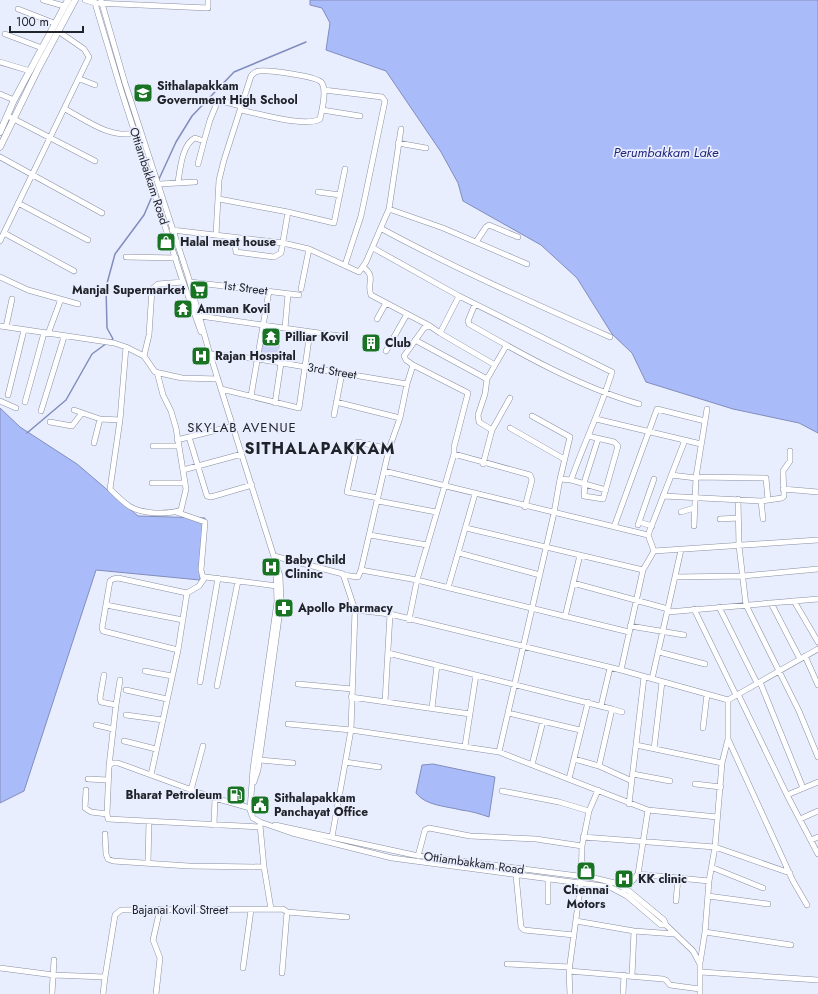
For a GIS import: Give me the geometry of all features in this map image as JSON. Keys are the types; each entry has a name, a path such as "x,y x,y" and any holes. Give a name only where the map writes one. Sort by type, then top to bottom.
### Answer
{"main road":[{"path":"0,147 75,0"},
{"path":"0,132 14,100 66,3"}],"street":[{"path":"43,0 66,3"},
{"path":"85,0 208,8 208,0"},
{"name":"Ottiambakkam Road","path":"95,1 148,173 184,282 210,353"},
{"name":"Ottiambakkam Road","path":"101,1 125,83 174,229 210,353 280,576 281,603 260,760 254,782"},
{"path":"18,9 54,23"},
{"path":"0,241 80,79 89,57 88,52 58,32"},
{"path":"5,34 42,48"},
{"path":"0,62 30,71"},
{"path":"198,164 210,120 217,103 221,101 241,108 294,121 315,122 320,119 322,110 324,90 320,80 258,71 251,76 241,108 224,160 219,180 216,235"},
{"path":"80,79 95,85"},
{"path":"324,90 382,97 385,101 361,216 345,265"},
{"path":"0,94 14,100"},
{"path":"65,108 112,133 121,135 135,133"},
{"path":"322,110 360,116"},
{"path":"8,116 96,161"},
{"path":"167,231 174,229 283,243 309,249 359,272 382,229 389,208 401,129"},
{"path":"178,182 182,158 192,139 195,138 204,141"},
{"path":"398,143 426,148"},
{"path":"0,157 102,213"},
{"path":"219,199 288,212 334,223 345,169"},
{"path":"159,184 195,182"},
{"path":"318,192 340,195"},
{"path":"18,203 88,240"},
{"path":"389,208 476,242 527,264"},
{"path":"234,237 236,252 278,256 281,253 288,212"},
{"path":"476,242 489,225 518,237"},
{"path":"382,229 434,257 480,279 610,337"},
{"path":"4,233 74,271"},
{"path":"373,248 459,296 611,370 606,394 571,480"},
{"path":"301,289 309,249"},
{"path":"126,257 176,258"},
{"path":"363,267 370,273 370,291 372,295 430,326 495,365"},
{"path":"0,277 28,290 78,304"},
{"path":"144,356 149,335 152,289 158,284 184,282"},
{"name":"1st Street","path":"190,282 299,295"},
{"path":"250,396 258,359 269,291"},
{"path":"285,328 288,294"},
{"path":"440,333 459,296"},
{"path":"12,299 3,326 126,347 144,356 157,372 163,395 171,411 186,489 181,510 176,512"},
{"path":"25,402 46,334 61,299"},
{"path":"377,319 386,303"},
{"path":"475,304 468,321 469,324 506,346 606,394 639,404"},
{"path":"386,351 407,314"},
{"path":"200,316 347,337"},
{"path":"409,620 417,580 454,454 454,447 468,393 406,360 404,356 415,340 424,328 430,326"},
{"path":"8,394 24,330"},
{"path":"221,389 299,408 310,332"},
{"path":"41,411 64,337"},
{"path":"415,340 487,379"},
{"path":"492,430 479,422 478,415 485,394 487,379 506,346"},
{"path":"126,347 120,420 110,489 129,506 147,512 176,512 205,522 201,570 203,578 199,586 187,593 118,578 113,579 110,581 102,628 106,633 178,650"},
{"name":"3rd Street","path":"210,353 258,359 407,384"},
{"path":"275,402 281,363"},
{"path":"274,556 343,575 358,577 370,535 389,449 400,418 407,384 414,365"},
{"path":"157,372 182,378 218,379"},
{"path":"334,415 342,373"},
{"path":"483,464 492,430 510,398"},
{"path":"0,401 16,408"},
{"path":"336,402 400,418"},
{"path":"614,527 657,409 705,421"},
{"path":"694,526 696,477 707,409"},
{"path":"74,410 100,419 120,420"},
{"path":"50,422 72,426 82,413"},
{"path":"499,752 570,437 532,416"},
{"path":"94,443 100,419"},
{"path":"596,419 650,430 701,444"},
{"path":"153,446 178,443 189,437 233,426"},
{"path":"510,428 564,459"},
{"path":"588,436 614,442 618,446 603,499 584,496 585,483 598,439"},
{"path":"189,437 207,496 211,497 252,485"},
{"path":"654,551 648,535 685,440"},
{"path":"389,449 358,442 347,492 436,512"},
{"path":"663,496 761,501 782,498 784,489 783,471 790,461 790,451"},
{"path":"183,470 242,454"},
{"path":"454,454 483,464 530,475 532,480 525,507"},
{"path":"384,472 525,507 648,535"},
{"path":"672,475 696,477 766,478 768,500"},
{"path":"560,479 585,483 606,490"},
{"path":"652,526 639,523 654,479"},
{"path":"152,483 185,483"},
{"path":"784,489 818,492"},
{"path":"448,588 475,494"},
{"path":"738,499 739,546 746,605 799,711 818,756"},
{"path":"761,501 763,519"},
{"path":"681,512 694,508"},
{"path":"720,519 738,518"},
{"path":"466,528 643,570"},
{"path":"370,535 427,545"},
{"path":"654,551 818,540"},
{"path":"652,679 681,550"},
{"path":"621,670 643,570 654,551"},
{"path":"459,553 540,575"},
{"path":"565,617 580,555"},
{"name":"Ottiambakkam Road","path":"250,808 278,586 274,556"},
{"path":"674,577 743,576 818,569"},
{"path":"361,570 417,580 629,632"},
{"path":"332,837 351,730 355,610 343,575"},
{"path":"203,578 218,578 278,586"},
{"path":"200,682 218,578"},
{"path":"217,686 238,581"},
{"path":"573,583 636,600 668,611 818,599"},
{"path":"151,775 178,650 187,593"},
{"path":"794,601 818,642"},
{"path":"771,603 818,685"},
{"path":"106,605 183,620"},
{"path":"719,607 758,682 803,788"},
{"path":"694,609 787,796 818,854"},
{"path":"355,610 390,614 409,620 621,670 728,700 818,649"},
{"path":"385,702 390,614"},
{"path":"630,626 664,630 684,635"},
{"path":"659,652 705,664"},
{"path":"388,653 588,702 622,712"},
{"path":"432,708 437,665"},
{"path":"601,706 610,668"},
{"path":"145,671 172,676"},
{"path":"104,675 100,700 116,705"},
{"path":"465,746 476,675"},
{"path":"629,804 644,677"},
{"path":"107,814 109,766 120,680"},
{"path":"654,749 662,682"},
{"path":"298,684 352,689"},
{"path":"126,690 167,699"},
{"path":"703,728 707,694"},
{"path":"352,697 470,714"},
{"path":"700,964 705,932 709,880 715,846 722,763 728,739 728,700"},
{"path":"569,779 588,702"},
{"path":"599,766 612,709"},
{"path":"508,713 580,730"},
{"path":"126,714 163,720"},
{"path":"532,765 543,721"},
{"path":"96,724 113,729"},
{"path":"288,724 351,730 499,752 598,790 629,804 648,810 717,818"},
{"path":"728,739 790,873 807,906"},
{"path":"124,741 156,749"},
{"path":"636,745 722,763"},
{"path":"191,790 204,746"},
{"path":"574,759 599,766 632,781"},
{"path":"260,760 293,764"},
{"path":"345,762 379,767"},
{"path":"109,766 112,763 118,763 191,790 250,808 253,818 260,825 264,867 271,909"},
{"path":"633,774 670,781"},
{"path":"88,779 108,780"},
{"path":"787,796 818,782"},
{"path":"695,784 721,787"},
{"name":"Ottiambakkam Road","path":"86,790 86,808 91,812 107,814 108,819 113,820 214,825 269,824 289,827 418,856 607,880 664,920 666,926 693,951 700,964 700,991"},
{"path":"570,994 570,969 581,882 583,837 589,811 598,790"},
{"path":"502,791 559,802 589,811"},
{"path":"214,825 215,798"},
{"path":"624,891 638,874 641,842 648,810"},
{"path":"800,819 818,811"},
{"path":"148,862 149,822"},
{"name":"Ottiambakkam Road","path":"269,824 300,835 392,858 603,885 624,891"},
{"path":"418,856 425,830 429,828 470,836 536,839 582,846"},
{"path":"105,834 106,854 108,859 113,861 148,862 190,866 264,867"},
{"path":"583,837 715,846 790,873"},
{"path":"811,840 818,837"},
{"path":"711,867 764,888"},
{"path":"638,874 709,880"},
{"path":"516,875 521,928 524,930 574,935"},
{"path":"676,900 678,878"},
{"path":"548,879 548,902"},
{"path":"708,896 768,904"},
{"path":"156,994 160,958 153,940 160,909"},
{"name":"Bajanai Kovil Street","path":"105,977 115,915 118,910 283,909 287,912 347,917"},
{"path":"243,968 251,910"},
{"path":"282,973 287,912"},
{"path":"576,921 634,931 675,934"},
{"path":"632,976 634,931"},
{"path":"705,932 791,945"},
{"path":"52,994 54,960"},
{"path":"507,964 663,979 670,985 700,991"},
{"path":"0,968 54,975 105,977 103,994"},
{"path":"701,972 818,980"},
{"path":"623,994 624,975"}],"shaded area":[{"path":"262,342 280,345 278,361 258,357"}],"water":[{"name":"Perumbakkam Lake","path":"310,0 818,0 818,433 799,423 733,409 646,382 632,353 612,334 577,278 541,245 463,201 458,183 441,152 386,71 326,50 330,23 322,8 310,5"},
{"path":"0,408 20,427 77,464 138,516 205,518 200,580 96,570 24,791 0,803"},
{"path":"433,764 495,777 489,817 437,805 425,801 420,797 416,793 422,765"}],"waterway":[{"path":"159,179 176,142 192,116 234,72 306,42"},
{"path":"110,341 113,339 107,328 106,287 115,254 144,215 153,194"},
{"path":"27,433 66,400 92,354 107,343"}],"place":[{"name":"Sithalapakkam Government High School","path":"143,93"},
{"name":"Halal meat house","path":"166,242"},
{"name":"Manjal Supermarket","path":"199,290"},
{"name":"Amman Kovil","path":"183,309"},
{"name":"Pilliar Kovil","path":"271,337"},
{"name":"Club","path":"371,343"},
{"name":"Rajan Hospital","path":"201,356"},
{"name":"Baby Child Clininc","path":"271,567"},
{"name":"Apollo Pharmacy","path":"284,608"},
{"name":"Bharat Petroleum","path":"236,795"},
{"name":"Sithalapakkam Panchayat Office","path":"260,805"},
{"name":"Chennai Motors","path":"586,871"},
{"name":"KK clinic","path":"624,879"}],"district":[{"name":"SKYLAB AVENUE","path":"242,427"},
{"name":"SITHALAPAKKAM","path":"320,448"}]}
